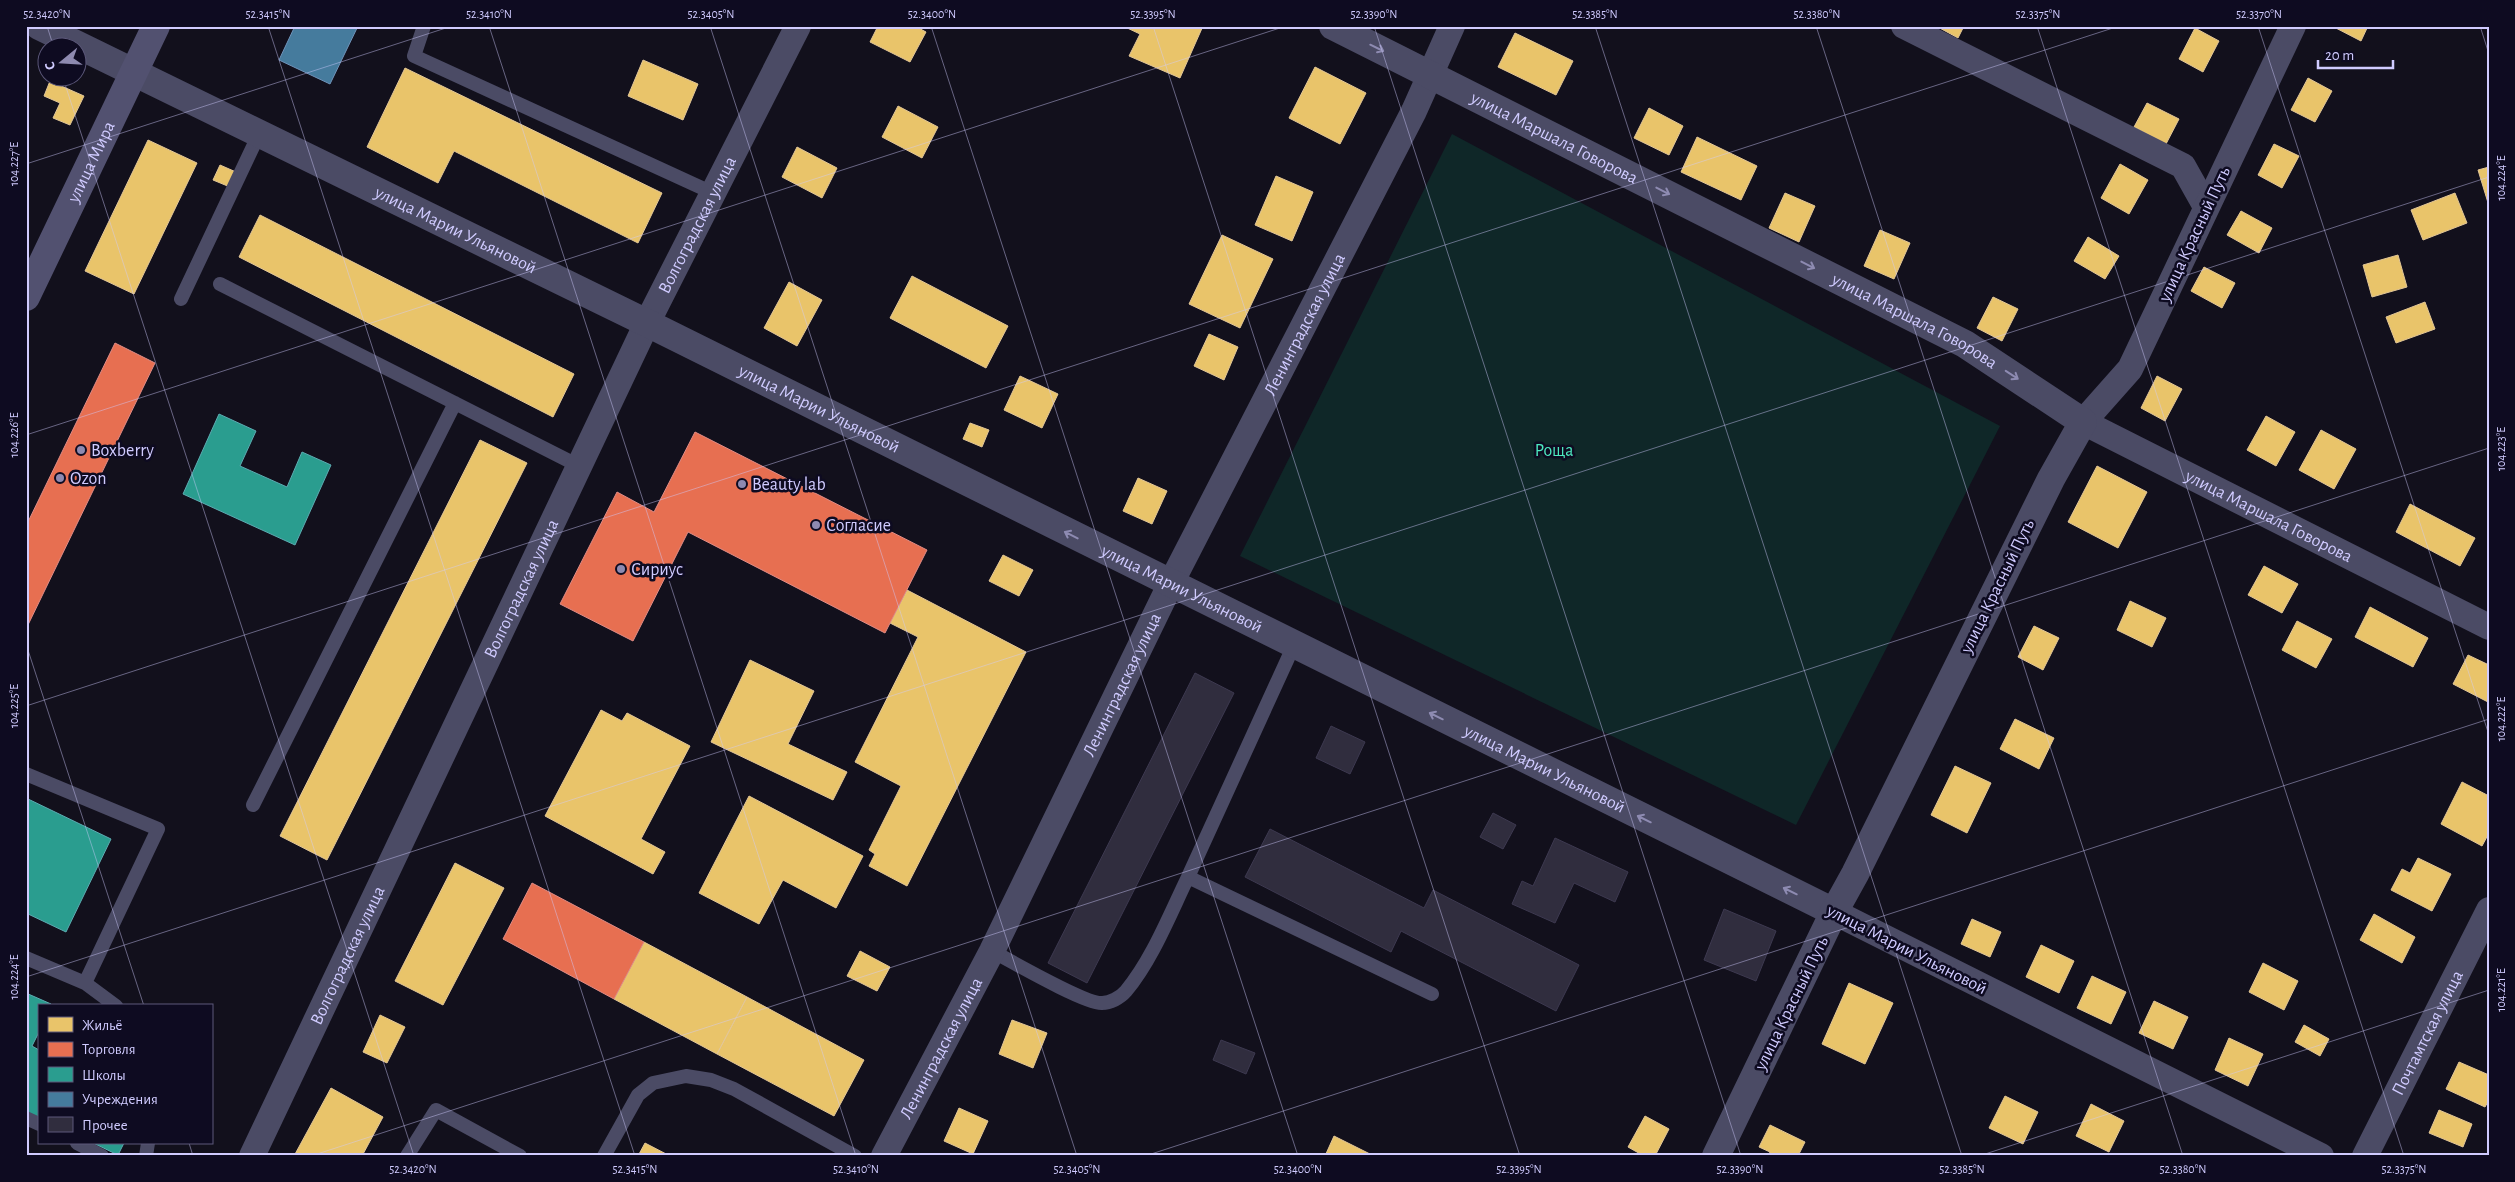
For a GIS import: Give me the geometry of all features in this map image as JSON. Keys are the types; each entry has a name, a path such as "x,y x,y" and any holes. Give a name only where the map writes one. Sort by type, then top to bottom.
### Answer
{"main road":[{"name":"улица Мира","path":"26,297 156,26"}],"street":[{"name":"улица Марии Ульяновой","path":"39,26 647,324 1170,585 1834,912 2321,1156"},
{"name":"Волгоградская улица","path":"252,1156 647,324 798,26"},
{"name":"улица Маршала Говорова","path":"1334,26 1965,344 2083,422 2489,627"},
{"name":"Ленинградская улица","path":"884,1156 992,951 1170,585 1414,111 1452,26"},
{"path":"1904,26 2184,166 2206,207"},
{"name":"улица Красный Путь","path":"1716,1156 1834,912 1855,874 2051,479 2083,422 2130,369 2293,26"},
{"name":"Почтамтская улица","path":"2365,1156 2489,910"}],"lane":[{"path":"424,26 414,56 714,193"},
{"path":"181,299 259,134"},
{"path":"220,284 579,466"},
{"path":"253,805 455,403"},
{"path":"992,951 1060,988 1100,1004 1113,1000 1124,993 1141,970 1188,877 1294,645"},
{"path":"26,774 158,829 85,983"},
{"path":"1188,877 1432,994"},
{"path":"26,958 85,983 113,1004"},
{"path":"604,1156 638,1095 653,1083 686,1076 712,1080 734,1089 855,1156"},
{"path":"407,1156 436,1110 520,1156"},
{"path":"26,1118 38,1124"},
{"path":"79,1144 102,1156"}],"green space":[{"name":"Роща","path":"1452,134 2000,426 1796,825 1240,556"}],"building: Жильё":[{"path":"878,26 915,26 926,32 910,62 870,42"},
{"path":"1123,26 1203,26 1180,78 1129,56 1140,34"},
{"path":"1936,26 1964,26 1958,38"},
{"path":"2332,26 2368,26 2361,41"},
{"path":"2195,28 2219,41 2203,72 2179,59"},
{"path":"1515,33 1573,61 1556,95 1498,67"},
{"path":"643,60 698,84 683,120 628,96"},
{"path":"1315,67 1366,93 1340,144 1289,118"},
{"path":"405,68 662,193 638,243 454,151 438,183 367,147"},
{"path":"2308,78 2332,91 2315,122 2291,110"},
{"path":"47,88 66,88 84,96 70,125 53,118 60,103 44,96"},
{"path":"2147,103 2179,119 2166,144 2134,127"},
{"path":"898,106 938,127 922,158 882,137"},
{"path":"1649,108 1683,126 1669,155 1634,138"},
{"path":"1697,137 1757,166 1741,200 1681,172"},
{"path":"148,140 197,163 134,294 85,271"},
{"path":"2274,144 2299,156 2282,188 2258,175"},
{"path":"797,147 837,168 822,198 782,177"},
{"path":"2120,164 2148,180 2129,214 2101,198"},
{"path":"220,165 236,172 230,187 213,180"},
{"path":"2489,167 2489,206 2478,170"},
{"path":"1276,176 1313,192 1292,241 1255,225"},
{"path":"1785,193 1815,206 1799,242 1769,228"},
{"path":"2455,193 2467,223 2423,240 2411,210"},
{"path":"2241,211 2272,228 2259,253 2227,235"},
{"path":"260,215 574,374 553,417 239,257"},
{"path":"1880,230 1910,243 1894,279 1864,266"},
{"path":"1222,235 1273,259 1240,328 1189,304"},
{"path":"2088,237 2119,256 2105,279 2074,261"},
{"path":"2398,255 2407,287 2372,297 2363,265"},
{"path":"2204,267 2235,283 2222,308 2191,291"},
{"path":"912,276 1008,326 986,368 890,318"},
{"path":"789,282 822,300 797,346 764,328"},
{"path":"1993,297 2018,309 2002,341 1977,328"},
{"path":"2425,302 2435,329 2396,343 2386,317"},
{"path":"1209,334 1238,347 1224,380 1194,366"},
{"path":"1020,376 1058,394 1042,428 1004,410"},
{"path":"2157,376 2182,389 2165,421 2141,408"},
{"path":"2266,416 2295,432 2276,466 2247,450"},
{"path":"970,423 989,430 982,447 963,439"},
{"path":"2321,430 2356,449 2334,489 2299,470"},
{"path":"480,440 527,463 327,860 280,836"},
{"path":"2097,466 2147,492 2118,548 2068,522"},
{"path":"1138,478 1167,491 1152,524 1123,511"},
{"path":"2410,504 2475,538 2460,566 2396,532"},
{"path":"1003,555 1033,570 1019,596 989,581"},
{"path":"2264,566 2298,584 2282,613 2248,595"},
{"path":"907,590 1026,652 907,886 869,866 875,854 869,850 901,786 855,762 918,637 890,623"},
{"path":"2130,601 2166,618 2152,647 2117,630"},
{"path":"2370,607 2428,638 2413,667 2355,637"},
{"path":"2297,621 2332,639 2316,668 2282,650"},
{"path":"2034,626 2059,638 2043,670 2018,657"},
{"path":"2468,655 2489,665 2488,702 2453,684"},
{"path":"750,660 814,691 788,744 847,772 833,800 711,742"},
{"path":"601,710 622,721 627,713 690,746 641,839 665,852 653,874 545,816"},
{"path":"2015,719 2054,738 2039,769 2000,749"},
{"path":"1955,766 1991,783 1967,833 1931,815"},
{"path":"2462,782 2489,796 2489,833 2482,846 2441,824"},
{"path":"749,796 863,856 836,908 783,880 759,924 699,893"},
{"path":"2418,858 2451,874 2432,911 2391,890 2402,869 2410,873"},
{"path":"455,863 504,888 443,1005 395,981"},
{"path":"2374,914 2415,937 2402,963 2360,940"},
{"path":"1972,919 2001,932 1990,957 1961,944"},
{"path":"644,942 747,997 717,1054 614,999"},
{"path":"2041,945 2074,961 2059,993 2026,977"},
{"path":"860,951 890,967 877,991 847,976"},
{"path":"2263,963 2298,981 2284,1010 2249,992"},
{"path":"2092,976 2126,992 2111,1024 2077,1008"},
{"path":"1849,983 1893,1003 1865,1064 1822,1044"},
{"path":"747,997 864,1060 834,1116 717,1054"},
{"path":"2154,1001 2188,1017 2173,1049 2139,1033"},
{"path":"380,1015 405,1027 387,1063 363,1052"},
{"path":"1012,1020 1047,1033 1033,1068 999,1054"},
{"path":"2304,1025 2329,1039 2320,1056 2295,1042"},
{"path":"2229,1038 2263,1054 2248,1086 2215,1070"},
{"path":"2459,1062 2489,1075 2489,1100 2485,1107 2446,1089"},
{"path":"331,1088 383,1117 362,1156 294,1156"},
{"path":"2005,1096 2038,1112 2023,1144 1989,1128"},
{"path":"2091,1104 2124,1121 2109,1152 2076,1136"},
{"path":"959,1108 988,1121 973,1154 944,1141"},
{"path":"2439,1110 2472,1124 2463,1147 2429,1133"},
{"path":"1645,1116 1669,1129 1655,1156 1644,1156 1628,1147"},
{"path":"1770,1125 1805,1142 1798,1156 1768,1156 1770,1152 1759,1147"},
{"path":"1334,1136 1374,1156 1325,1156"},
{"path":"645,1143 670,1156 638,1156"}],"building: Торговля":[{"path":"115,343 155,363 26,629 26,526"},
{"path":"695,432 927,550 885,633 688,532 633,641 560,604 617,492 654,512"},
{"path":"532,883 644,942 614,999 503,939"}],"building: Школы":[{"path":"219,414 256,431 240,466 287,487 302,452 331,465 295,545 183,494"},
{"path":"26,798 111,839 66,932 26,913"},
{"path":"26,993 51,1004 38,1004 38,1034 32,1046 38,1049 38,1118 26,1112"},
{"path":"95,1144 124,1144 118,1155"}],"building: Учреждения":[{"path":"295,26 358,26 330,84 279,60"}],"building: Прочее":[{"path":"1195,673 1234,693 1087,983 1048,963"},
{"path":"1331,726 1365,742 1350,774 1316,758"},
{"path":"1493,813 1516,825 1503,849 1480,837"},
{"path":"1270,829 1424,908 1433,890 1579,965 1556,1011 1401,931 1391,952 1245,877"},
{"path":"1555,838 1628,872 1615,902 1574,883 1555,923 1512,904 1522,881 1533,886"},
{"path":"1724,909 1776,931 1756,981 1704,960"},
{"path":"1221,1040 1255,1053 1246,1074 1213,1060"}],"place":[{"name":"Boxberry","path":"81,450"},
{"name":"Ozon","path":"60,478"},
{"name":"Beauty lab","path":"742,484"},
{"name":"Согласие","path":"816,525"},
{"name":"Сириус","path":"621,569"}]}
